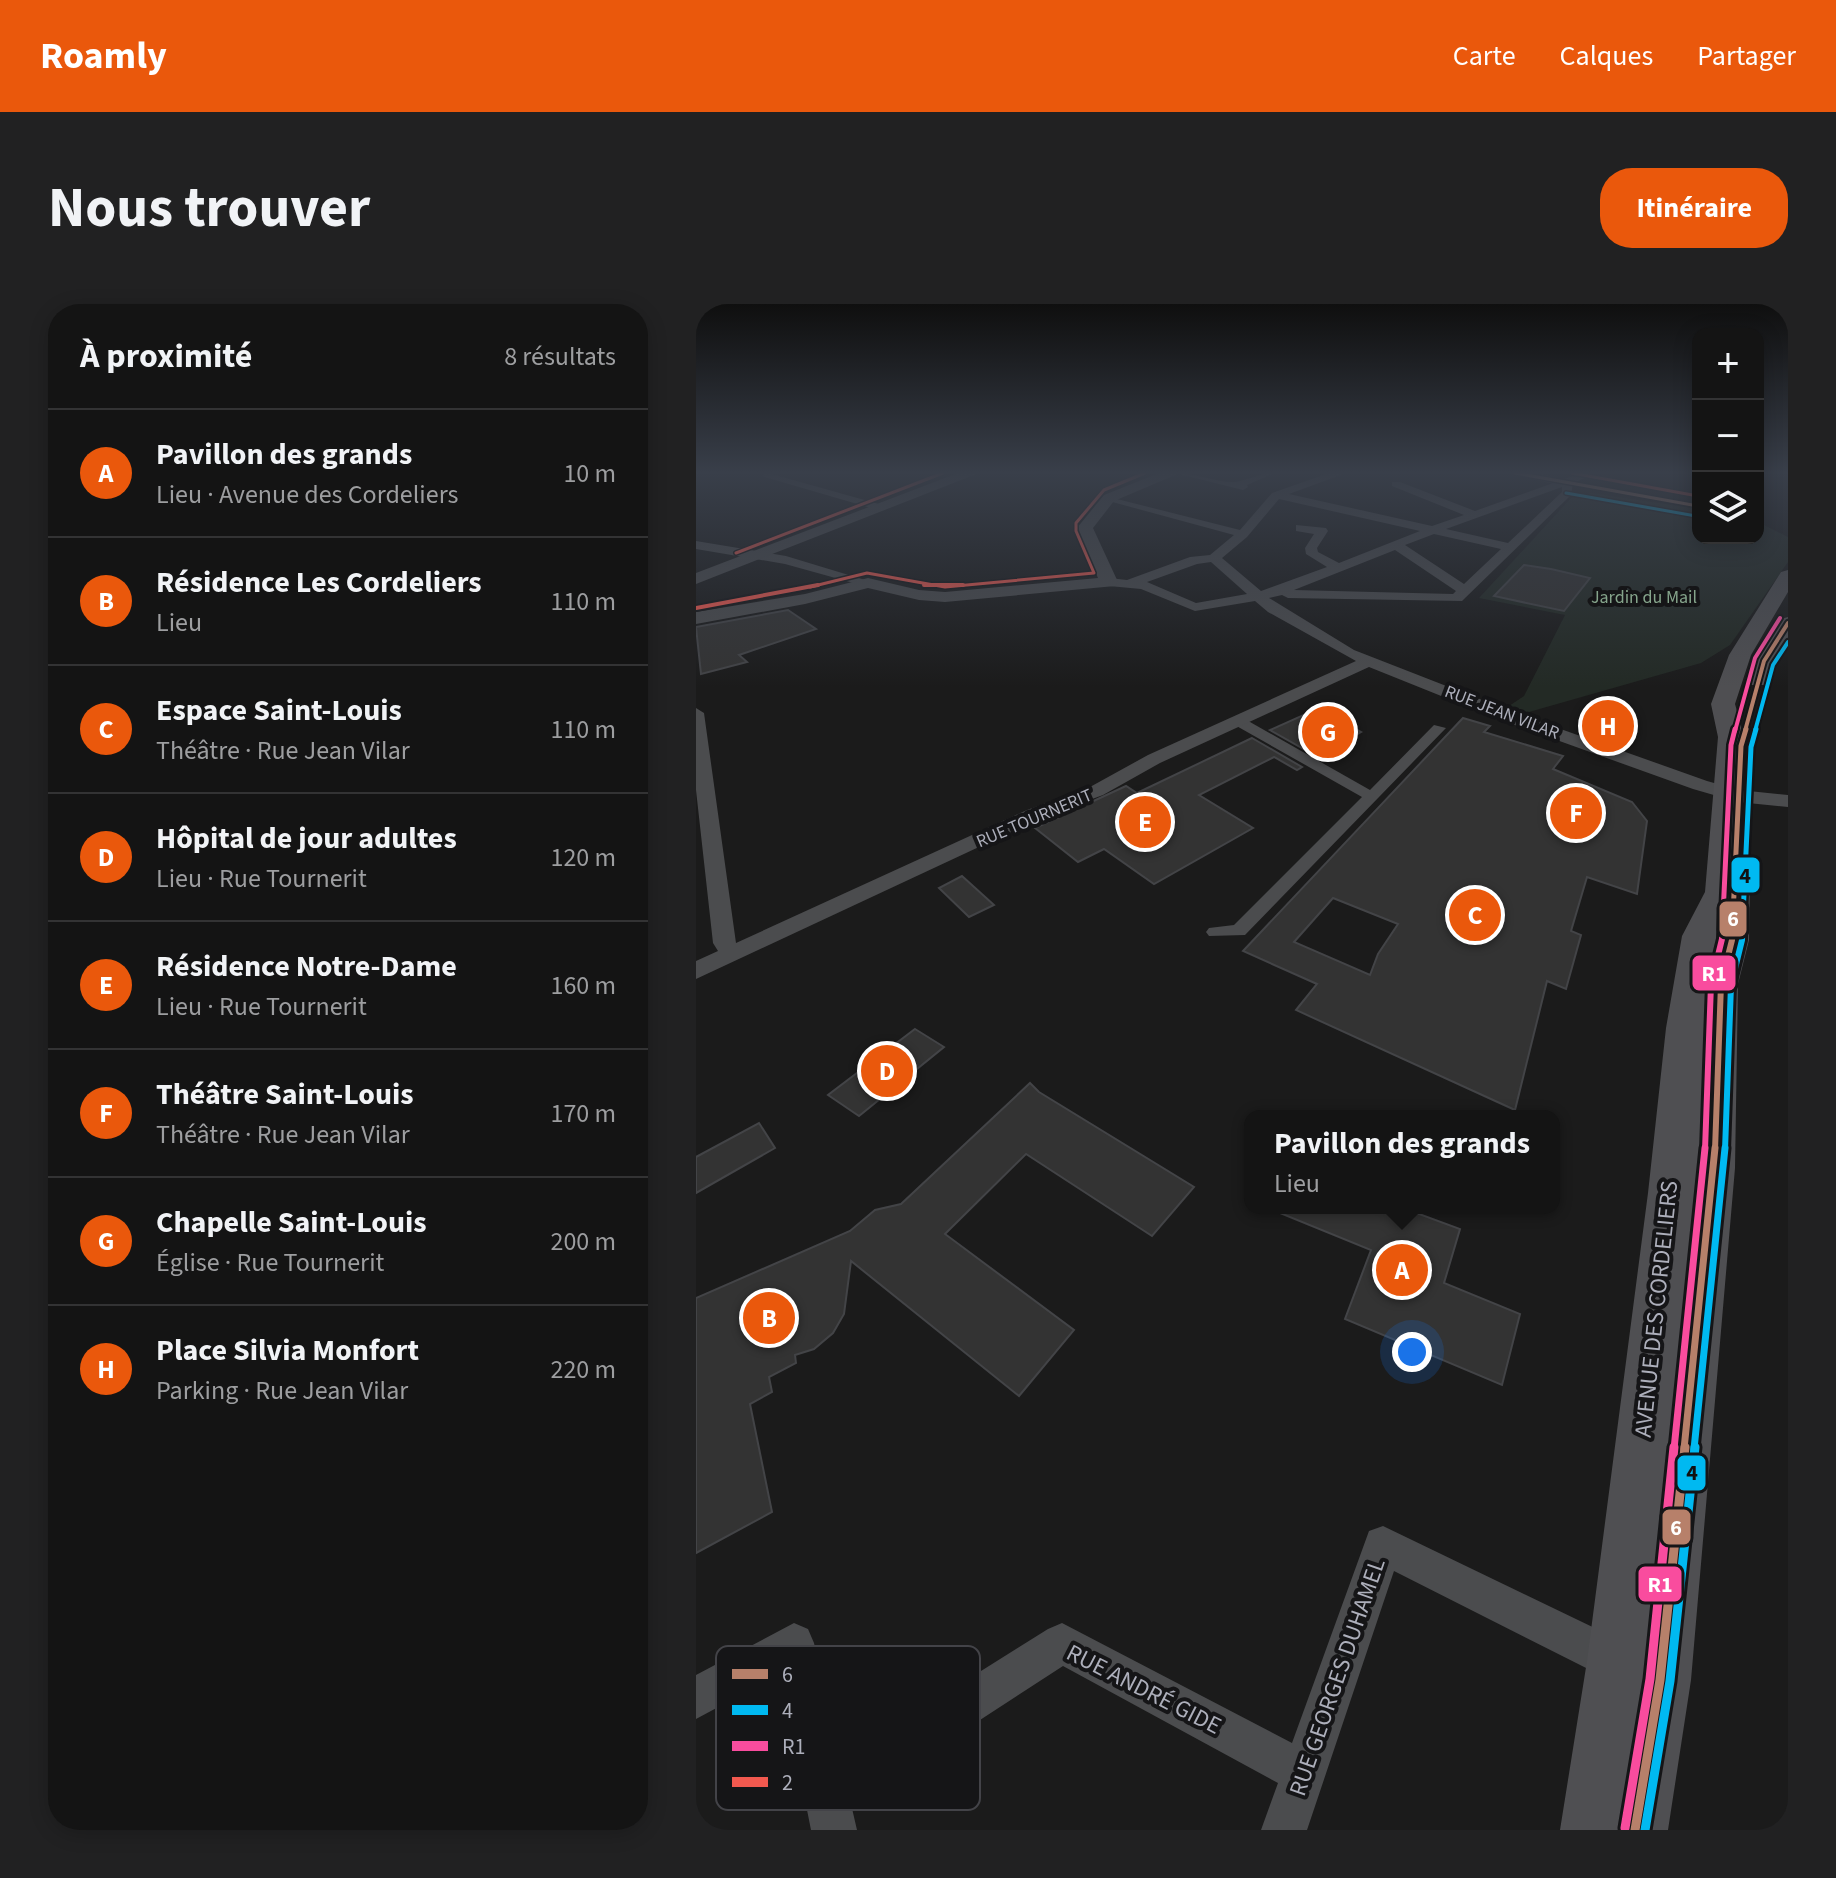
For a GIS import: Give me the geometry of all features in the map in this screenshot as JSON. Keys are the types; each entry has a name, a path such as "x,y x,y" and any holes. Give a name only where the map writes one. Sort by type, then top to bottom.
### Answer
{"main road":[{"path":"1755,797 1731,737 1723,704 1740,655 1788,576"},
{"path":"1755,797 1741,746 1764,661 1788,623"},
{"name":"AVENUE DES CORDELIERS","path":"1593,1830 1617,1661 1669,1193 1684,1028 1699,936 1721,892 1755,797"},
{"name":"AVENUE DES CORDELIERS","path":"1635,1830 1660,1680 1714,1168 1721,984 1732,940 1755,797"}],"street":[{"path":"696,579 786,544"},
{"path":"1092,544 1109,582"},
{"path":"1130,583 1195,560 1214,558 1231,544"},
{"path":"1313,544 1312,554 1338,568"},
{"path":"1497,544 1510,547"},
{"path":"1275,593 1457,598 1513,544"},
{"path":"696,545 758,555 919,595 945,597 1109,582 1144,585 1195,607 1275,593 1396,545 1464,590"},
{"name":"RUE JEAN VILAR","path":"1214,558 1258,597 1300,626 1369,661 1507,716 1755,797"},
{"path":"696,618 805,599 868,583"},
{"name":"RUE TOURNERIT","path":"696,971 1034,814 1084,798 1130,776 1154,759 1369,661"},
{"path":"696,713 724,943 732,954"},
{"path":"1238,721 1372,797"},
{"path":"1215,932 1239,931 1439,728"},
{"name":"RUE GEORGES DUHAMEL","path":"1284,1830 1383,1545 1617,1661"},
{"name":"RUE ANDRÉ GIDE","path":"980,1703 1062,1643 1302,1772"},
{"path":"696,1698 716,1687"}],"green space":[{"name":"Jardin du Mail","path":"1529,544 1788,544 1788,562 1730,645 1701,663 1529,712 1506,708 1524,696 1565,615 1479,598"}],"building":[{"path":"1524,565 1590,578 1564,611 1494,596"},
{"path":"788,610 816,629 739,655 747,662 701,674 696,627"},
{"path":"1308,713 1320,718 1331,715 1361,732 1318,757 1270,730"},
{"path":"1463,718 1490,726 1484,732 1563,756 1553,769 1632,802 1647,821 1637,894 1587,877 1571,931 1581,935 1566,989 1547,981 1515,1110 1296,1010 1317,984 1243,951","holes":["1333,898 1398,924 1378,954 1370,975 1294,942"]},
{"path":"1252,738 1302,767 1297,770 1274,757 1199,795 1253,828 1154,884 1104,849 1078,862 1035,828 1126,786 1137,793"},
{"path":"962,876 994,905 969,917 939,888"},
{"path":"915,1029 944,1047 859,1116 828,1095"},
{"path":"1030,1083 1039,1092 1194,1187 1152,1236 1026,1154 945,1234 1074,1330 1019,1396 851,1261 844,1314 833,1333 814,1349 795,1355 796,1363 769,1377 772,1392 750,1404 772,1512 696,1553 696,1298 850,1231 875,1210 901,1204"},
{"path":"759,1123 775,1148 696,1193 696,1157"},
{"path":"1283,1214 1419,1214 1460,1229 1444,1283 1520,1314 1502,1385 1345,1319 1371,1250"}],"transit line":[{"name":"2","path":"736,553 759,544"},
{"name":"2","path":"696,608 803,589 867,573 945,587 1094,573 1082,544"},
{"name":"R1","path":"1625,1828 1650,1679 1704,1167 1711,984 1722,939 1731,745 1755,658 1780,618"},
{"name":"6","path":"1635,1830 1660,1680 1714,1168 1721,984 1732,940 1741,746 1764,661 1788,623"},
{"name":"4","path":"1645,1830 1670,1681 1724,1169 1731,985 1742,940 1751,747 1773,665 1788,642"}],"place":[{"name":"Place Silvia Monfort","path":"1608,726"},
{"name":"Chapelle Saint-Louis","path":"1328,732"},
{"name":"Théâtre Saint-Louis","path":"1576,813"},
{"name":"Résidence Notre-Dame","path":"1145,822"},
{"name":"Espace Saint-Louis","path":"1475,915"},
{"name":"Hôpital de jour adultes","path":"887,1071"},
{"name":"Pavillon des grands","path":"1402,1270"},
{"name":"Résidence Les Cordeliers","path":"769,1318"}]}
